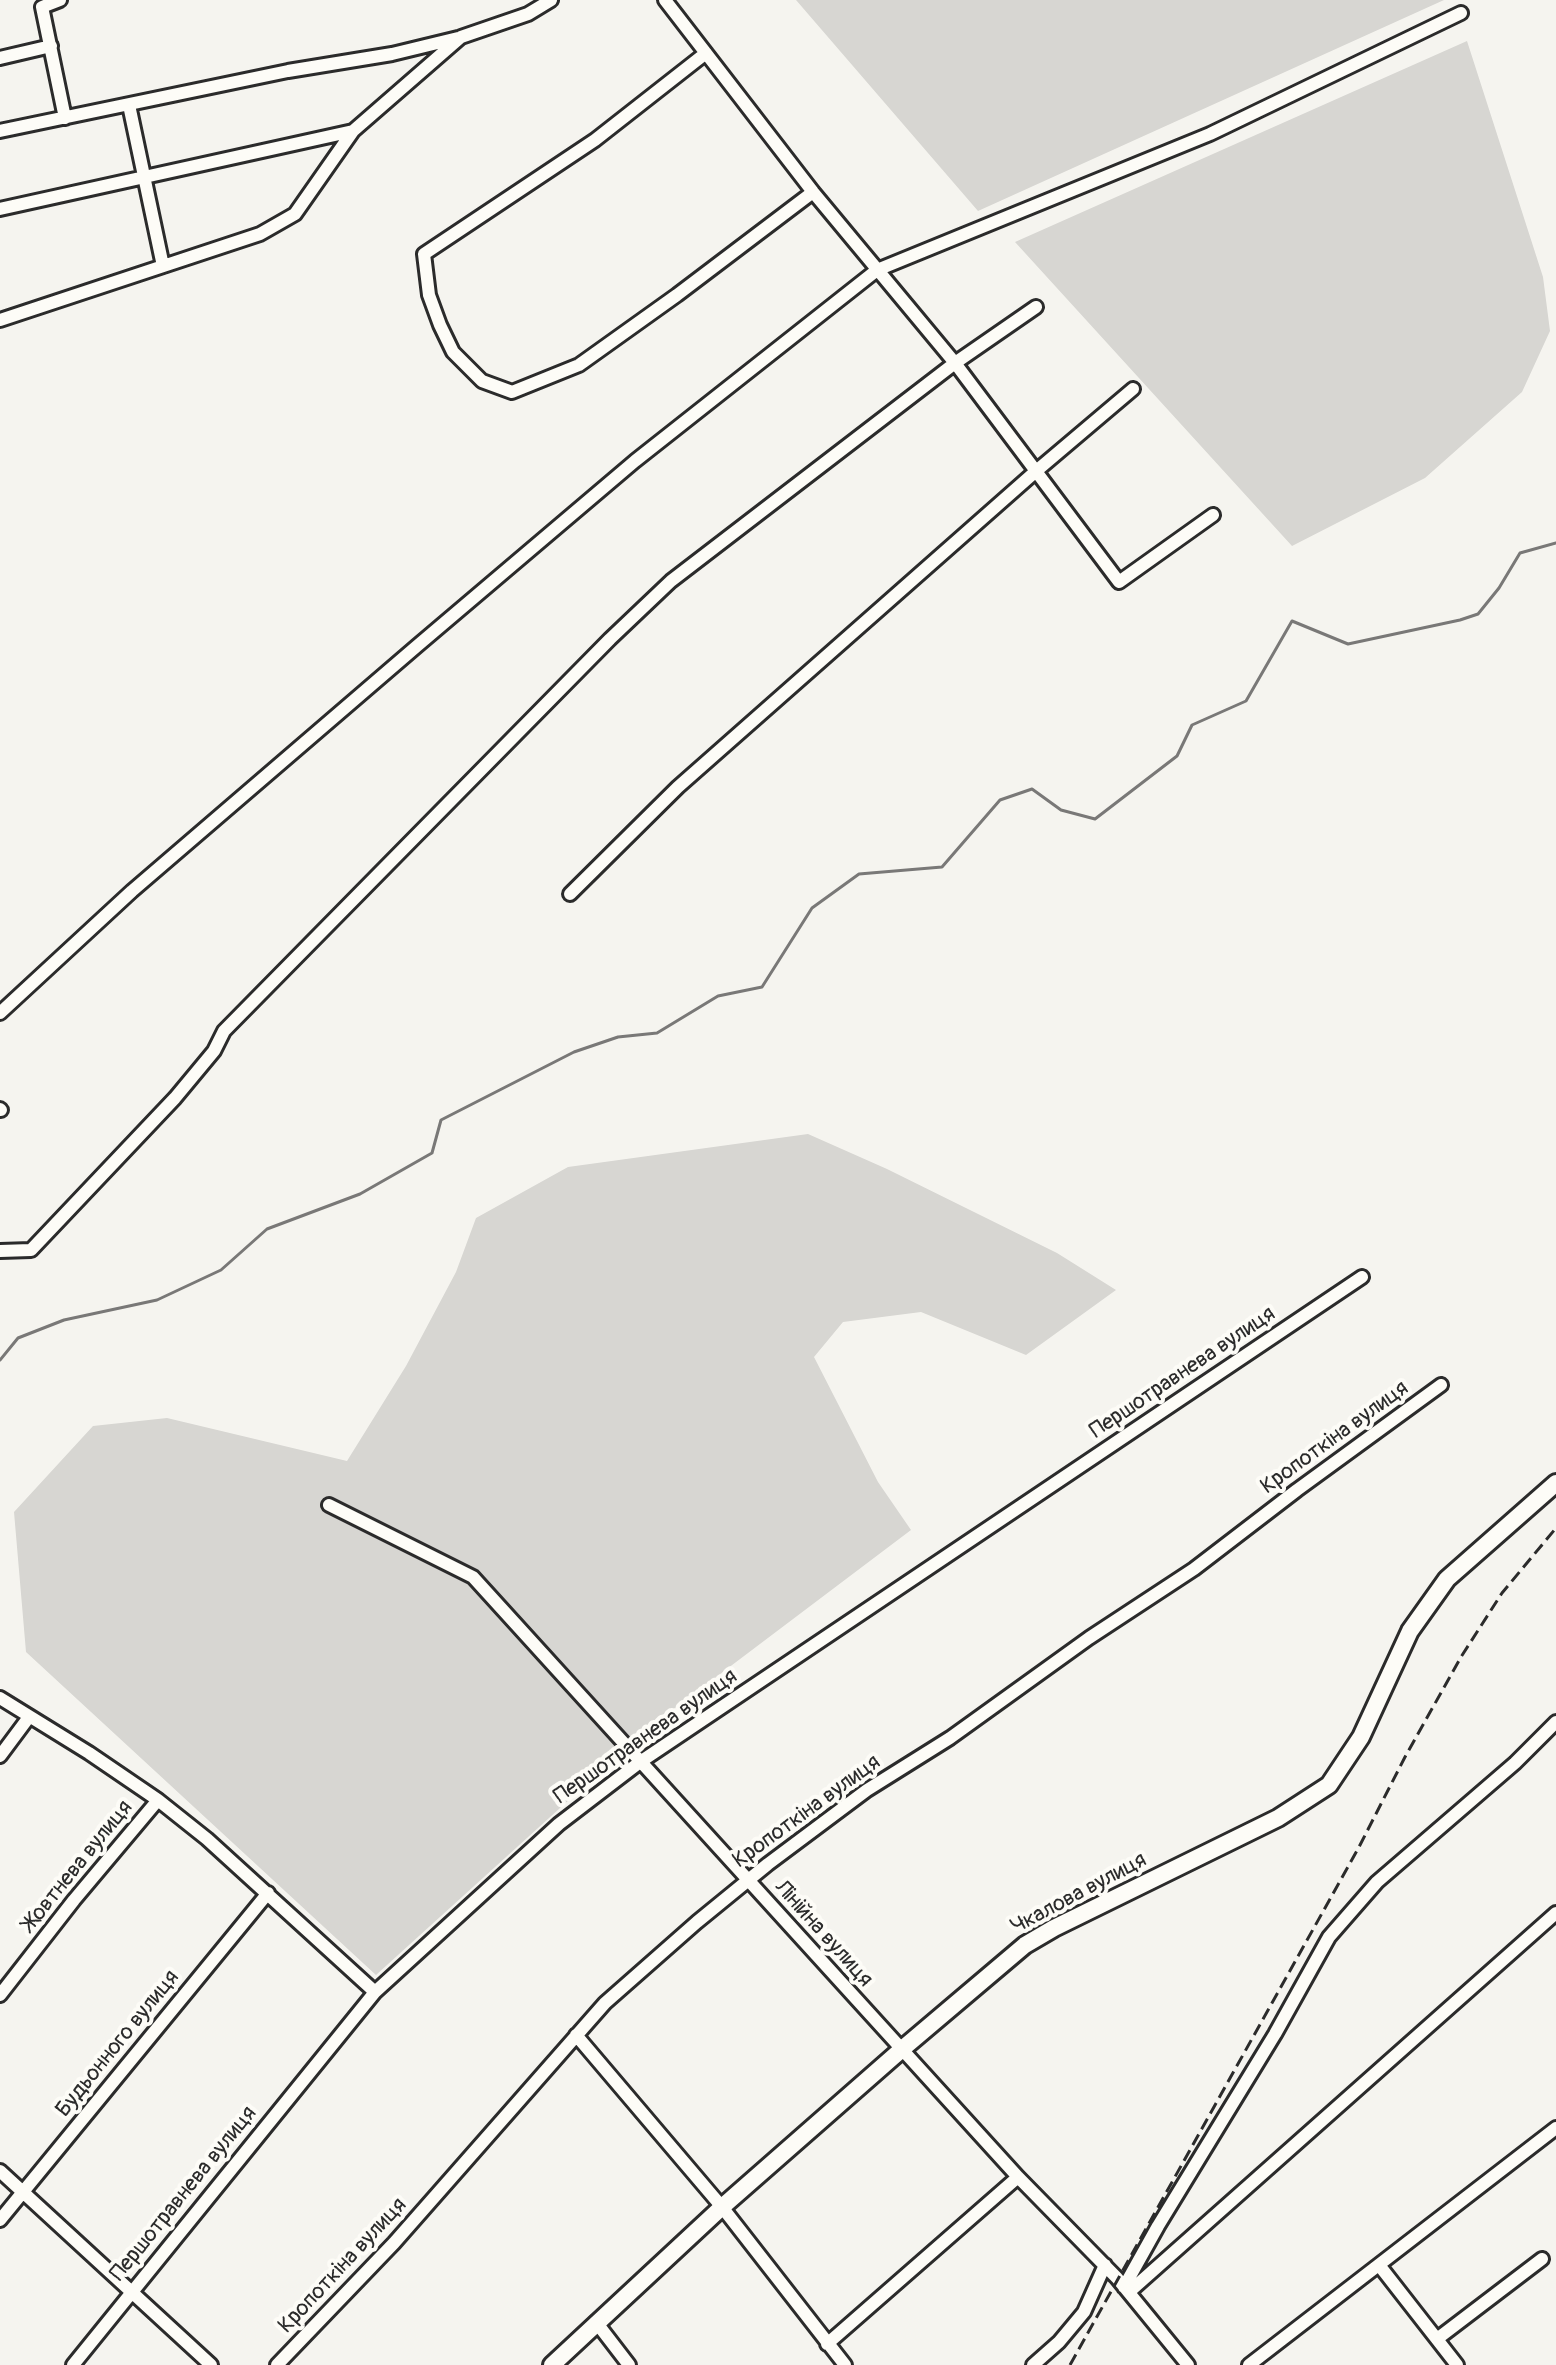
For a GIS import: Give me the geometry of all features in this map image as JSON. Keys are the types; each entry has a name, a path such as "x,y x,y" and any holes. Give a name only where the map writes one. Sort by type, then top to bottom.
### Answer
{"main road":[{"name":"Чкалова вулиця","path":"552,2365 722,2207 1025,1945 1278,1818 1329,1785 1361,1737 1410,1631 1447,1579 1556,1483"}],"street":[{"path":"60,0 42,7 65,118"},
{"path":"0,131 288,71 392,54 461,37 528,14 551,0"},
{"path":"665,0 813,192 955,363 1119,582 1213,515"},
{"path":"0,1013 132,891 635,461 877,270 1210,134 1461,13"},
{"path":"0,320 260,234 295,214 353,131 461,37"},
{"path":"0,58 51,46"},
{"path":"706,53 595,140 424,254 429,295 453,352 482,381 512,392 579,365 813,192"},
{"path":"129,105 163,266"},
{"path":"0,209 353,131"},
{"path":"0,1251 31,1250 175,1098 214,1051 224,1031 610,639 671,581 955,363 1036,307"},
{"path":"570,894 678,787 1133,389"},
{"name":"Першотравнева вулиця","path":"73,2365 375,1992 559,1824 640,1762 1362,1277"},
{"name":"Кропоткіна вулиця","path":"277,2365 394,2243 605,2003 748,1880 867,1790 950,1738 1089,1638 1220,1550 1441,1385"},
{"name":"Лінійна вулиця","path":"329,1505 473,1577 901,2050 1018,2177 1105,2265 1188,2365"},
{"path":"0,1698 158,1800 207,1839 375,1992"},
{"path":"0,1756 29,1717"},
{"path":"1127,2290 1158,2226 1275,2034 1329,1937 1377,1882 1515,1763 1556,1722"},
{"name":"Жовтнева вулиця","path":"0,1995 158,1800"},
{"name":"Будьонного вулиця","path":"0,2220 268,1893"},
{"path":"1127,2290 1556,1913"},
{"path":"576,2035 722,2207 845,2365"},
{"path":"1249,2365 1556,2128"},
{"path":"0,2171 211,2365"},
{"path":"827,2344 1018,2177"},
{"path":"1437,2339 1542,2259"},
{"path":"1033,2365 1059,2342 1084,2312 1105,2265"},
{"path":"1379,2265 1457,2365"},
{"path":"596,2322 629,2365"}],"shaded area":[{"path":"796,0 1444,0 978,211"},
{"path":"1467,41 1543,277 1550,331 1522,392 1425,478 1292,546 1015,242"},
{"path":"808,1134 887,1169 1057,1253 1116,1290 1026,1355 921,1312 843,1322 814,1357 878,1482 911,1530 646,1730 376,1975 26,1652 14,1512 93,1426 167,1418 347,1461 406,1366 456,1272 476,1218 568,1167"}],"waterway":[{"path":"0,1360 18,1338 64,1320 157,1300 221,1270 267,1229 360,1194 432,1153 441,1120 574,1052 618,1037 657,1033 718,996 762,987 812,908 859,874 942,867 1000,800 1032,789 1061,810 1095,819 1177,756 1192,725 1246,701 1292,621 1348,644 1460,620 1478,614 1499,588 1520,553 1556,543"}],"railway":[{"path":"1070,2365 1359,1847 1461,1657 1502,1593 1556,1528"}]}
